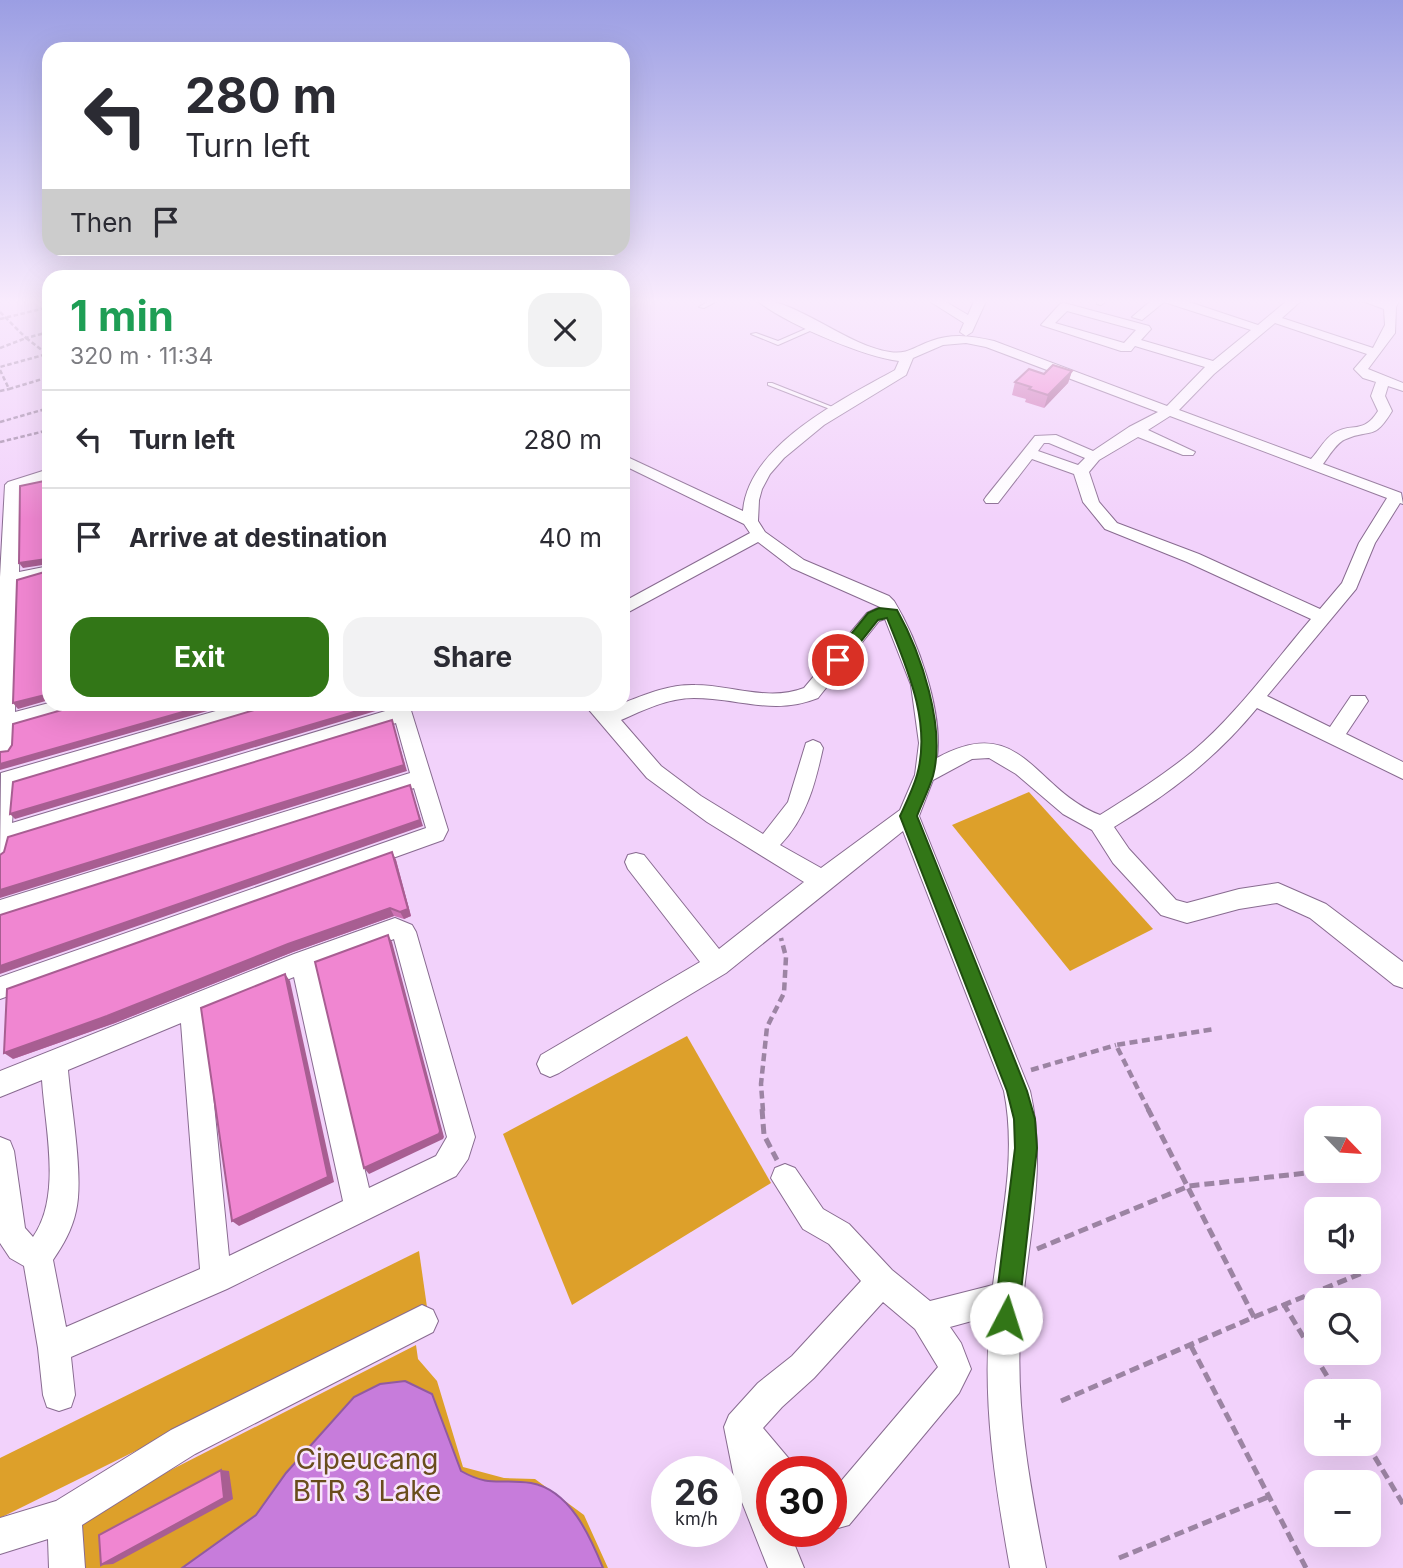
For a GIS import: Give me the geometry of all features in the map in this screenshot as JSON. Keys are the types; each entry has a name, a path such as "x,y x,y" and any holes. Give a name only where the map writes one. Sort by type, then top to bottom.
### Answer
{"street":[{"path":"754,528 754,490 785,448 837,410 901,372"},
{"path":"1069,372 1399,497 1367,543 1350,585 1229,728 1202,755 1165,784 1100,824"},
{"path":"1208,372 1171,410 1134,430 1094,457 1081,471 1082,482 1100,517 1111,526 1193,558 1323,617"},
{"path":"1365,372 1403,387"},
{"path":"1314,466 1339,436 1369,429 1377,424 1385,411 1378,396 1384,380"},
{"path":"1134,430 1188,452"},
{"path":"992,500 1040,439 1046,437 1094,457"},
{"path":"1030,453 1081,471"},
{"path":"550,1064 717,965 821,880 908,816 925,775 929,743 921,685 892,613 883,600 799,564 754,528 630,463"},
{"path":"0,475 42,465"},
{"path":"4,750 4,581 13,485 42,476"},
{"path":"630,600 754,528"},
{"path":"4,581 42,573"},
{"path":"630,703 676,693 714,692 788,701 800,699 811,693 873,617 879,613 892,613"},
{"path":"1253,698 1334,737 1401,763"},
{"path":"1334,737 1358,701"},
{"path":"6,722 46,711"},
{"path":"239,711 8,779 3,783 1,844 393,711"},
{"path":"0,988 430,838 437,830 403,711"},
{"path":"602,711 652,770 705,809 821,880"},
{"path":"765,846 786,826 800,805 813,748"},
{"path":"925,775 971,751 992,750 1083,818 1100,824 1121,856 1169,908 1187,914 1239,899 1278,893 1318,911 1403,977"},
{"path":"0,910 423,777"},
{"path":"908,816 1025,1119 1026,1148 1012,1258 1003,1362 1008,1462 1028,1568"},
{"path":"636,862 717,965"},
{"path":"0,1084 303,962 395,928 404,932 461,1137 458,1149 446,1166 216,1278 54,1348"},
{"path":"303,962 359,1208"},
{"path":"192,1006 216,1278"},
{"path":"54,1064 64,1187 62,1210 55,1231 37,1257 54,1348 59,1395"},
{"path":"0,1151 6,1238 37,1257"},
{"path":"785,1178 813,1219 839,1234 881,1281 926,1318 950,1354 955,1369 948,1382 847,1501"},
{"path":"741,1427 770,1395 803,1367 881,1281"},
{"path":"926,1318 1008,1296"},
{"path":"0,1536 64,1516 183,1442 422,1321"},
{"path":"741,1427 765,1456"},
{"path":"741,1427 753,1486 786,1568"},
{"path":"64,1516 67,1568"}],"lane":[{"path":"770,384 837,410"}],"path":[{"path":"2,372 9,389"},
{"path":"0,391 42,379"},
{"path":"0,422 42,410"},
{"path":"0,442 42,432"},
{"path":"776,919 786,957 784,993 767,1027 761,1112 764,1135 785,1178"},
{"path":"1010,1076 1116,1045 1214,1029"},
{"path":"1116,1045 1254,1317"},
{"path":"1012,1258 1189,1186 1304,1173"},
{"path":"1061,1401 1191,1346 1283,1303 1359,1274"},
{"path":"1283,1303 1329,1379"},
{"path":"1191,1346 1306,1568"},
{"path":"1374,1456 1403,1504"},
{"path":"1119,1558 1268,1497"}],"green space":[{"path":"1029,792 1153,929 1070,971 952,825"},
{"path":"687,1036 771,1183 572,1305 503,1134"},
{"path":"419,1251 427,1307 0,1518 0,1458"},
{"name":"Cipeucang BTR 3 Lake","path":"416,1345 418,1359 437,1381 463,1467 504,1478 535,1479 584,1515 608,1568 74,1568 71,1521"}],"shaded area":[{"name":"Cipeucang BTR 3 Lake","path":"405,1381 432,1394 461,1471 488,1481 531,1483 545,1487 557,1495 577,1516 603,1568 182,1568 256,1515 286,1473 354,1397 380,1384"}],"building":[{"path":"1026,372 1071,372 1048,395 1015,382"},
{"path":"42,481 42,560 19,563 20,486"},
{"path":"42,573 42,696 13,703 17,580"},
{"path":"58,711 186,711 0,764 0,752 8,751 12,745 13,724"},
{"path":"251,711 357,711 10,814 13,782"},
{"path":"392,720 404,765 0,890 0,855 4,852 8,837"},
{"path":"410,785 420,820 0,966 0,915"},
{"path":"392,852 408,909 400,912 390,908 288,944 107,1016 4,1053 7,989"},
{"path":"388,935 440,1131 439,1134 364,1168 315,962"},
{"path":"285,974 328,1177 232,1221 201,1008"},
{"path":"221,1470 224,1498 101,1565 99,1535"}],"route":[{"path":"838,660 873,617 879,613 892,613 921,685 929,743 925,775 908,816 1017,1091 1025,1119 1026,1148 1006,1318"}]}
